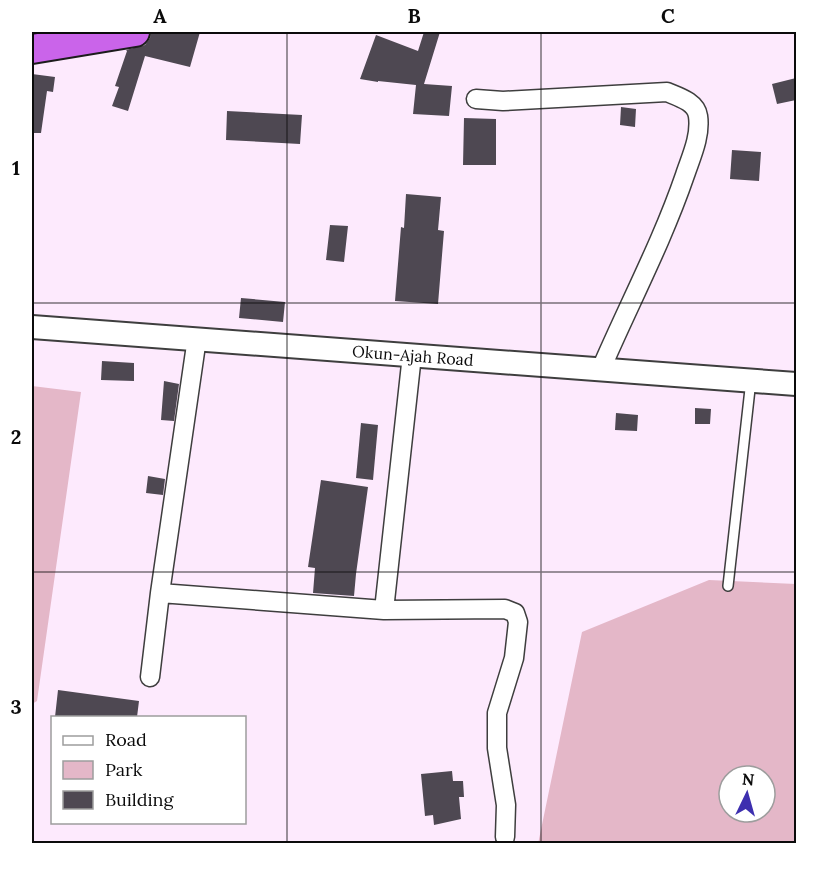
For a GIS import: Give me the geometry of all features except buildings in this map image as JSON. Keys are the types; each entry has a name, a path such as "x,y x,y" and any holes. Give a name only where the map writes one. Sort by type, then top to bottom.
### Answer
{"highway":[{"path":"32,49 135,32"}],"street":[{"path":"476,99 503,101 667,93 690,102 698,114 698,132 675,204 601,369"},
{"name":"Okun-Ajah Road","path":"32,327 796,384"},
{"path":"150,676 197,338"},
{"path":"384,610 412,355"},
{"path":"160,593 384,610 506,609 515,613 518,622 514,658 497,713 497,748 506,805 505,837"}],"lane":[{"path":"728,586 751,380"}],"green space":[{"path":"32,386 81,392 37,701 32,704"},
{"path":"709,580 796,584 796,843 538,844 582,632"}]}
